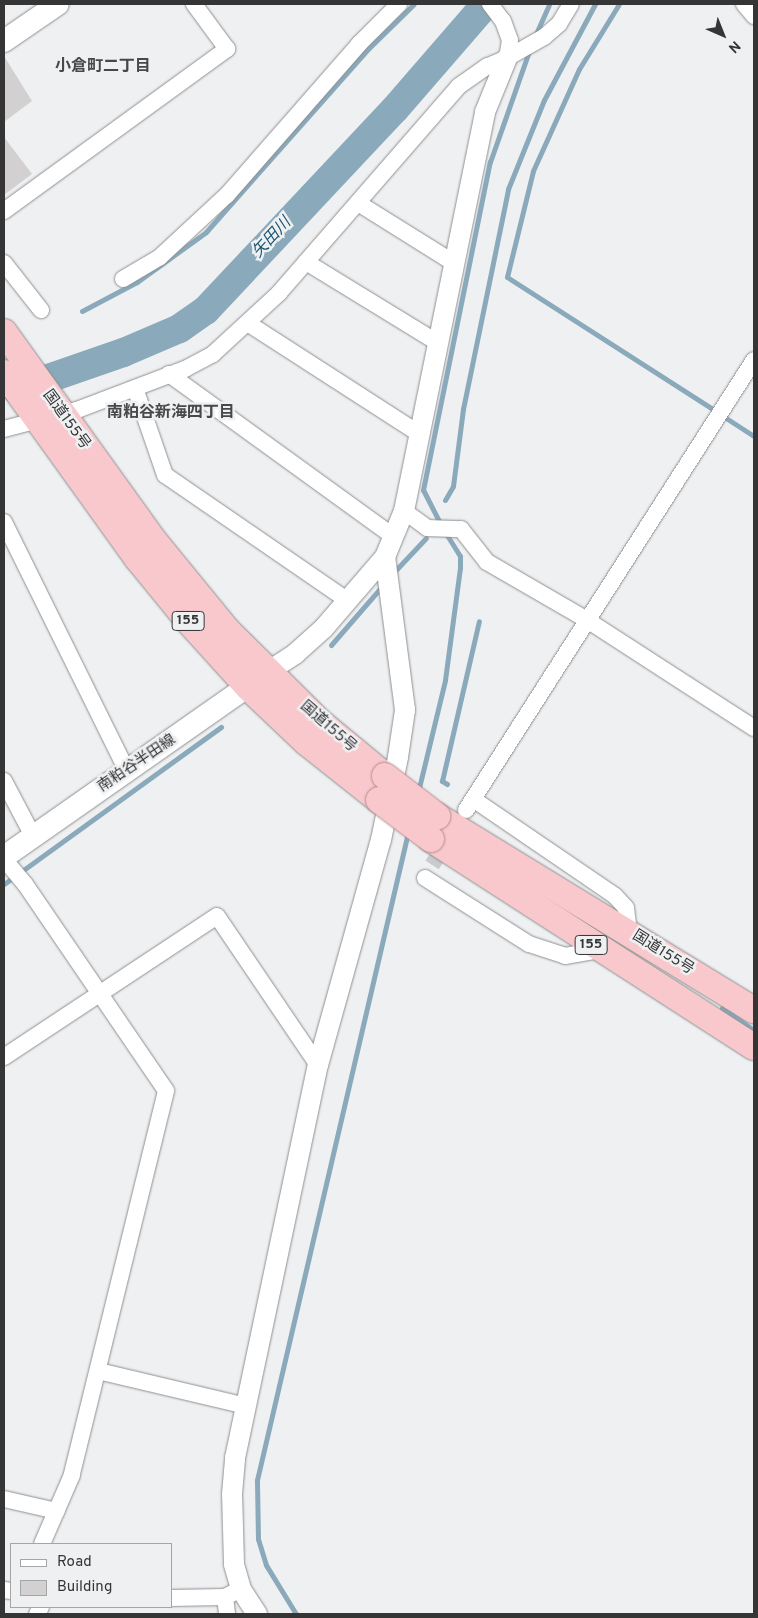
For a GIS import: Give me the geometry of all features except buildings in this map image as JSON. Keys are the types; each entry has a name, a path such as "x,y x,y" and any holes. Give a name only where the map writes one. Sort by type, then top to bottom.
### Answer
{"highway":[{"name":"国道155号","path":"4,332 12,364 47,413 165,594 248,687 306,742 382,788 600,950 754,1047"},
{"name":"国道155号","path":"47,413 227,630 270,671 382,788"},
{"name":"国道155号","path":"434,828 630,932 754,1010"}],"main road":[{"path":"4,41 58,4"},
{"name":"南粕谷半田線","path":"4,858 270,671"}],"street":[{"path":"4,211 227,49 194,4"},
{"path":"123,279 181,240 227,195 359,44 399,4"},
{"path":"270,671 302,648 348,601 385,557 404,511 485,112 507,58 510,40 503,21 490,4"},
{"path":"4,429 47,413 135,388 213,354 249,324 306,262 459,86 488,66 507,58 544,37 558,24 571,4"},
{"path":"744,4 754,16"},
{"path":"358,203 454,263"},
{"path":"306,262 438,343"},
{"path":"4,263 41,310"},
{"path":"249,324 420,434"},
{"path":"630,932 626,908 615,896 469,804 754,360"},
{"path":"170,374 394,537"},
{"path":"135,388 165,475 348,601"},
{"path":"404,511 427,528 461,530 486,562 587,620 754,728"},
{"path":"4,522 127,770"},
{"path":"227,1614 233,1593 232,1494 246,1406 318,1065 381,840 406,710 385,557"},
{"path":"4,782 33,836"},
{"path":"4,858 24,884 166,1091 72,1475 42,1543"},
{"path":"425,878 529,944 565,956 600,950"},
{"path":"4,1057 101,995 217,916 318,1065"},
{"path":"98,1370 246,1406"},
{"path":"4,1499 57,1511"},
{"path":"172,1598 233,1593 257,1614"}],"waterway":[{"path":"82,311 137,282 206,232 368,49 414,4"},
{"name":"矢田川","path":"16,389 123,352 179,328 205,310 394,109 485,4"},
{"path":"535,36 549,4"},
{"path":"445,500 453,486 463,409 508,189 544,100 595,4"},
{"path":"619,4 579,69 533,171 507,277 714,410"},
{"path":"441,525 423,490 490,162 529,51"},
{"path":"726,418 754,436"},
{"path":"418,792 445,680 460,568 460,556 445,532"},
{"path":"393,573 426,538"},
{"path":"331,645 383,585"},
{"path":"447,784 442,781 479,621"},
{"path":"4,884 221,727"},
{"path":"296,1614 266,1565 258,1539 257,1480 408,832"},
{"path":"722,1008 754,1030"}],"tunnel":[{"path":"432,865 448,840"}],"district":[{"name":"小倉町二丁目","path":"103,67"},
{"name":"南粕谷新海四丁目","path":"171,413"}]}
